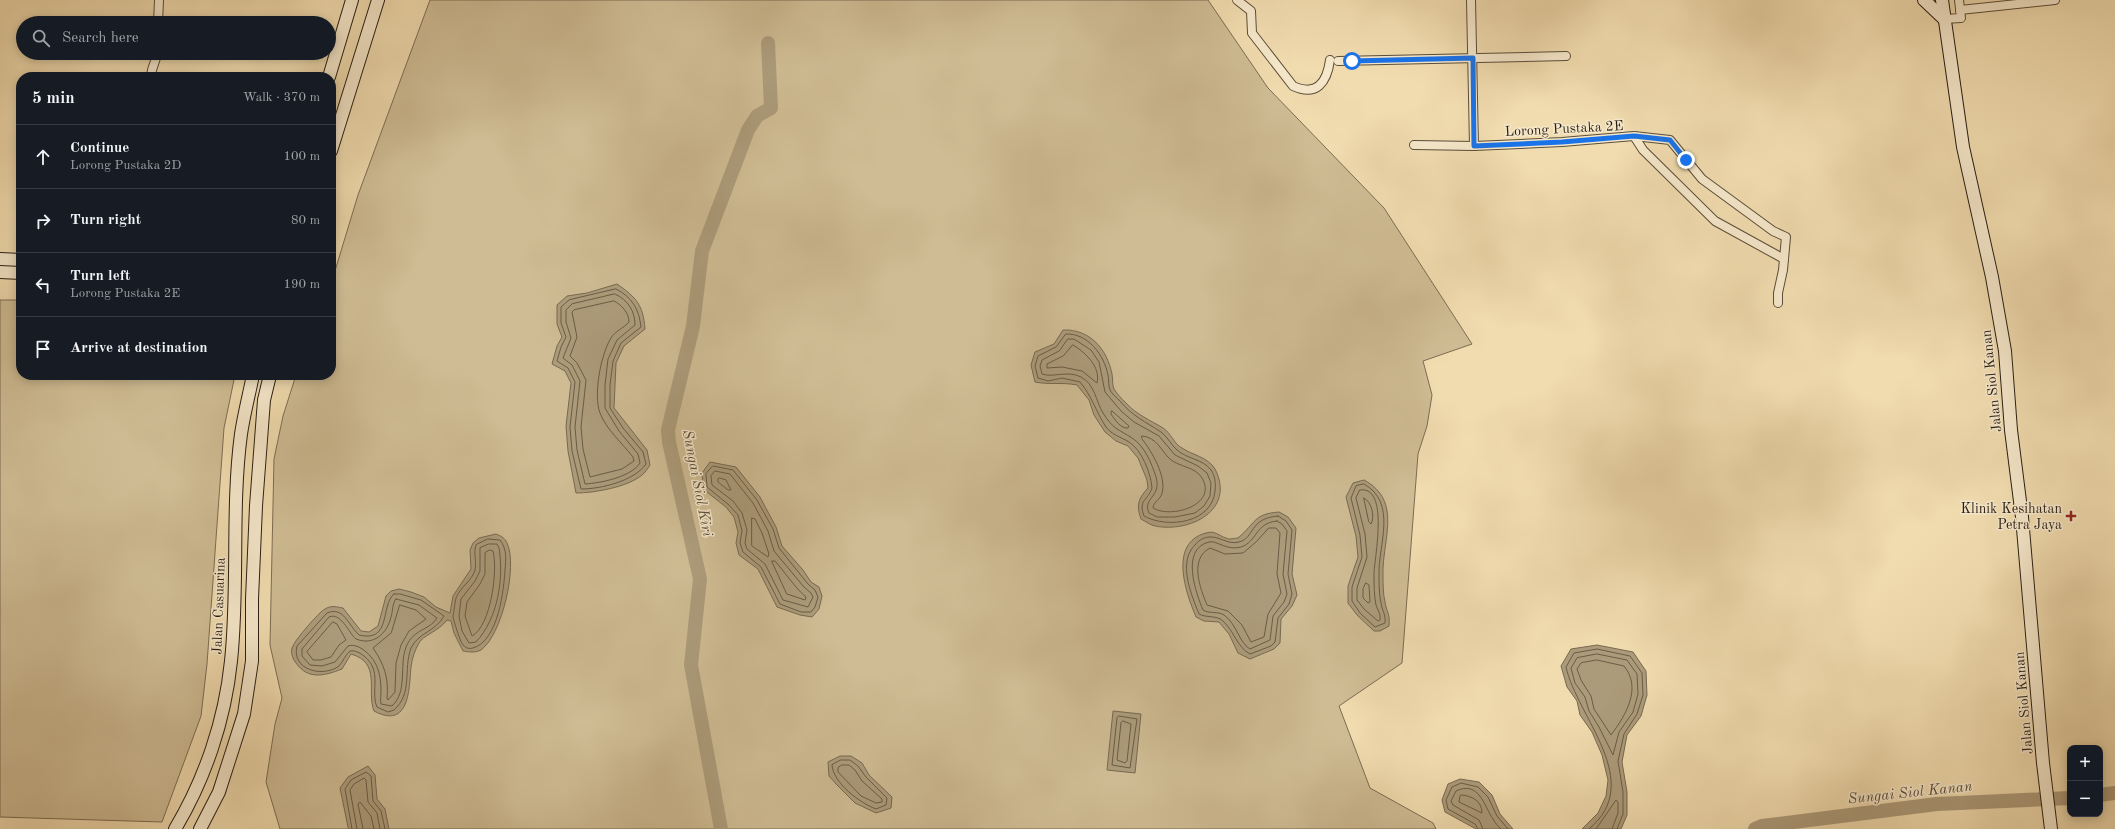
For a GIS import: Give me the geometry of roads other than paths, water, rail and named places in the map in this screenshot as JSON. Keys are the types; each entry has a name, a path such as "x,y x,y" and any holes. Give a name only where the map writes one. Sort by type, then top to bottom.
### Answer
{"main road":[{"path":"336,54 352,0"},
{"path":"336,135 378,0"},
{"path":"1924,0 1944,19"},
{"name":"Jalan Siol Kanan","path":"1942,0 1963,147 1992,277 2005,351 2022,517 2043,763 2051,829"},
{"path":"330,72 334,60"},
{"path":"0,259 16,260"},
{"path":"0,272 16,273"},
{"name":"Jalan Casuarina","path":"175,829 186,811 204,768 214,742 223,709 231,662 234,620 236,502 241,434 252,380"},
{"path":"200,829 219,792 242,721 252,661 252,599 256,506 264,400 269,380"}],"street":[{"path":"158,16 159,0"},
{"path":"1237,0 1250,11 1252,33 1293,86 1307,90 1320,86 1326,77 1330,60"},
{"path":"1471,0 1474,146"},
{"path":"1944,19 1961,18 1959,0"},
{"path":"1960,10 2054,0"},
{"path":"1338,61 1566,56"},
{"path":"151,72 155,60"},
{"path":"1634,136 1643,150 1715,221 1784,259 1778,293 1778,302"},
{"name":"Lorong Pustaka 2E","path":"1414,145 1474,146 1562,142 1634,136 1670,140 1702,178 1773,231 1786,237 1784,259"}],"water":[{"path":"617,284 630,294 638,303 643,314 645,329 624,346 616,363 614,408 647,450 650,465 643,474 628,483 592,492 576,493 568,451 566,426 571,383 565,371 552,364 557,346 562,337 557,324 557,305 567,296 587,293"},
{"path":"1063,330 1081,333 1096,342 1106,356 1110,365 1113,387 1121,398 1135,411 1166,430 1179,446 1204,459 1212,465 1215,469 1220,484 1219,496 1214,507 1206,516 1195,522 1182,526 1168,527 1149,524 1141,519 1138,506 1140,499 1148,488 1147,480 1138,458 1128,446 1116,441 1105,432 1094,415 1089,400 1077,385 1035,382 1031,365 1035,352 1054,344"},
{"path":"710,462 736,467 760,497 776,527 782,546 803,570 811,582 819,587 822,596 819,609 812,617 800,615 777,607 758,569 739,555 736,543 738,532 734,517 726,507 703,489 702,473"},
{"path":"1364,480 1376,489 1383,499 1387,510 1388,522 1383,562 1383,592 1389,618 1389,626 1380,631 1374,631 1357,615 1348,603 1348,586 1358,557 1356,536 1346,497 1353,483"},
{"path":"1279,512 1288,517 1296,528 1292,574 1297,595 1292,606 1281,619 1280,643 1274,649 1250,659 1238,653 1229,634 1219,622 1204,621 1196,617 1185,583 1183,570 1184,558 1187,547 1194,538 1212,532 1227,539 1238,538 1259,517"},
{"path":"496,534 503,537 507,543 511,567 506,600 501,616 489,642 479,651 463,651 454,633 451,621 447,620 444,624 421,640 413,657 408,695 405,704 401,711 395,715 386,715 374,711 371,695 370,671 367,664 361,658 351,654 342,669 323,675 306,672 295,661 292,648 302,632 318,615 330,607 343,608 361,631 369,632 378,626 386,596 391,591 399,589 424,597 436,607 450,613 453,596 471,569 470,550 473,543 479,538"},
{"path":"1597,645 1633,652 1646,671 1647,695 1641,716 1627,735 1622,762 1627,792 1627,815 1621,829 1582,829 1598,813 1606,796 1608,780 1602,755 1592,732 1580,715 1577,701 1567,687 1561,666 1571,649"},
{"path":"1113,711 1141,714 1135,773 1107,770"},
{"path":"840,756 851,756 862,763 869,775 892,797 891,808 876,813 855,803 837,785 829,776 828,762"},
{"path":"368,766 375,775 377,799 385,809 389,829 349,829 348,827 340,788 348,777"},
{"path":"1460,779 1479,782 1492,795 1500,814 1513,829 1476,829 1445,812 1442,800 1448,784"}],"waterway":[{"name":"Sungai Siol Kiri","path":"721,829 691,665 700,579 669,442 668,430 693,326 702,251 748,130 757,116 771,108 768,43"},
{"name":"Sungai Siol Kanan","path":"2103,795 2115,793"},
{"name":"Sungai Siol Kanan","path":"1755,829 1762,826 1937,804 2067,798"}],"place":[{"name":"Klinik Kesihatan Petra Jaya","path":"2071,516"}]}
